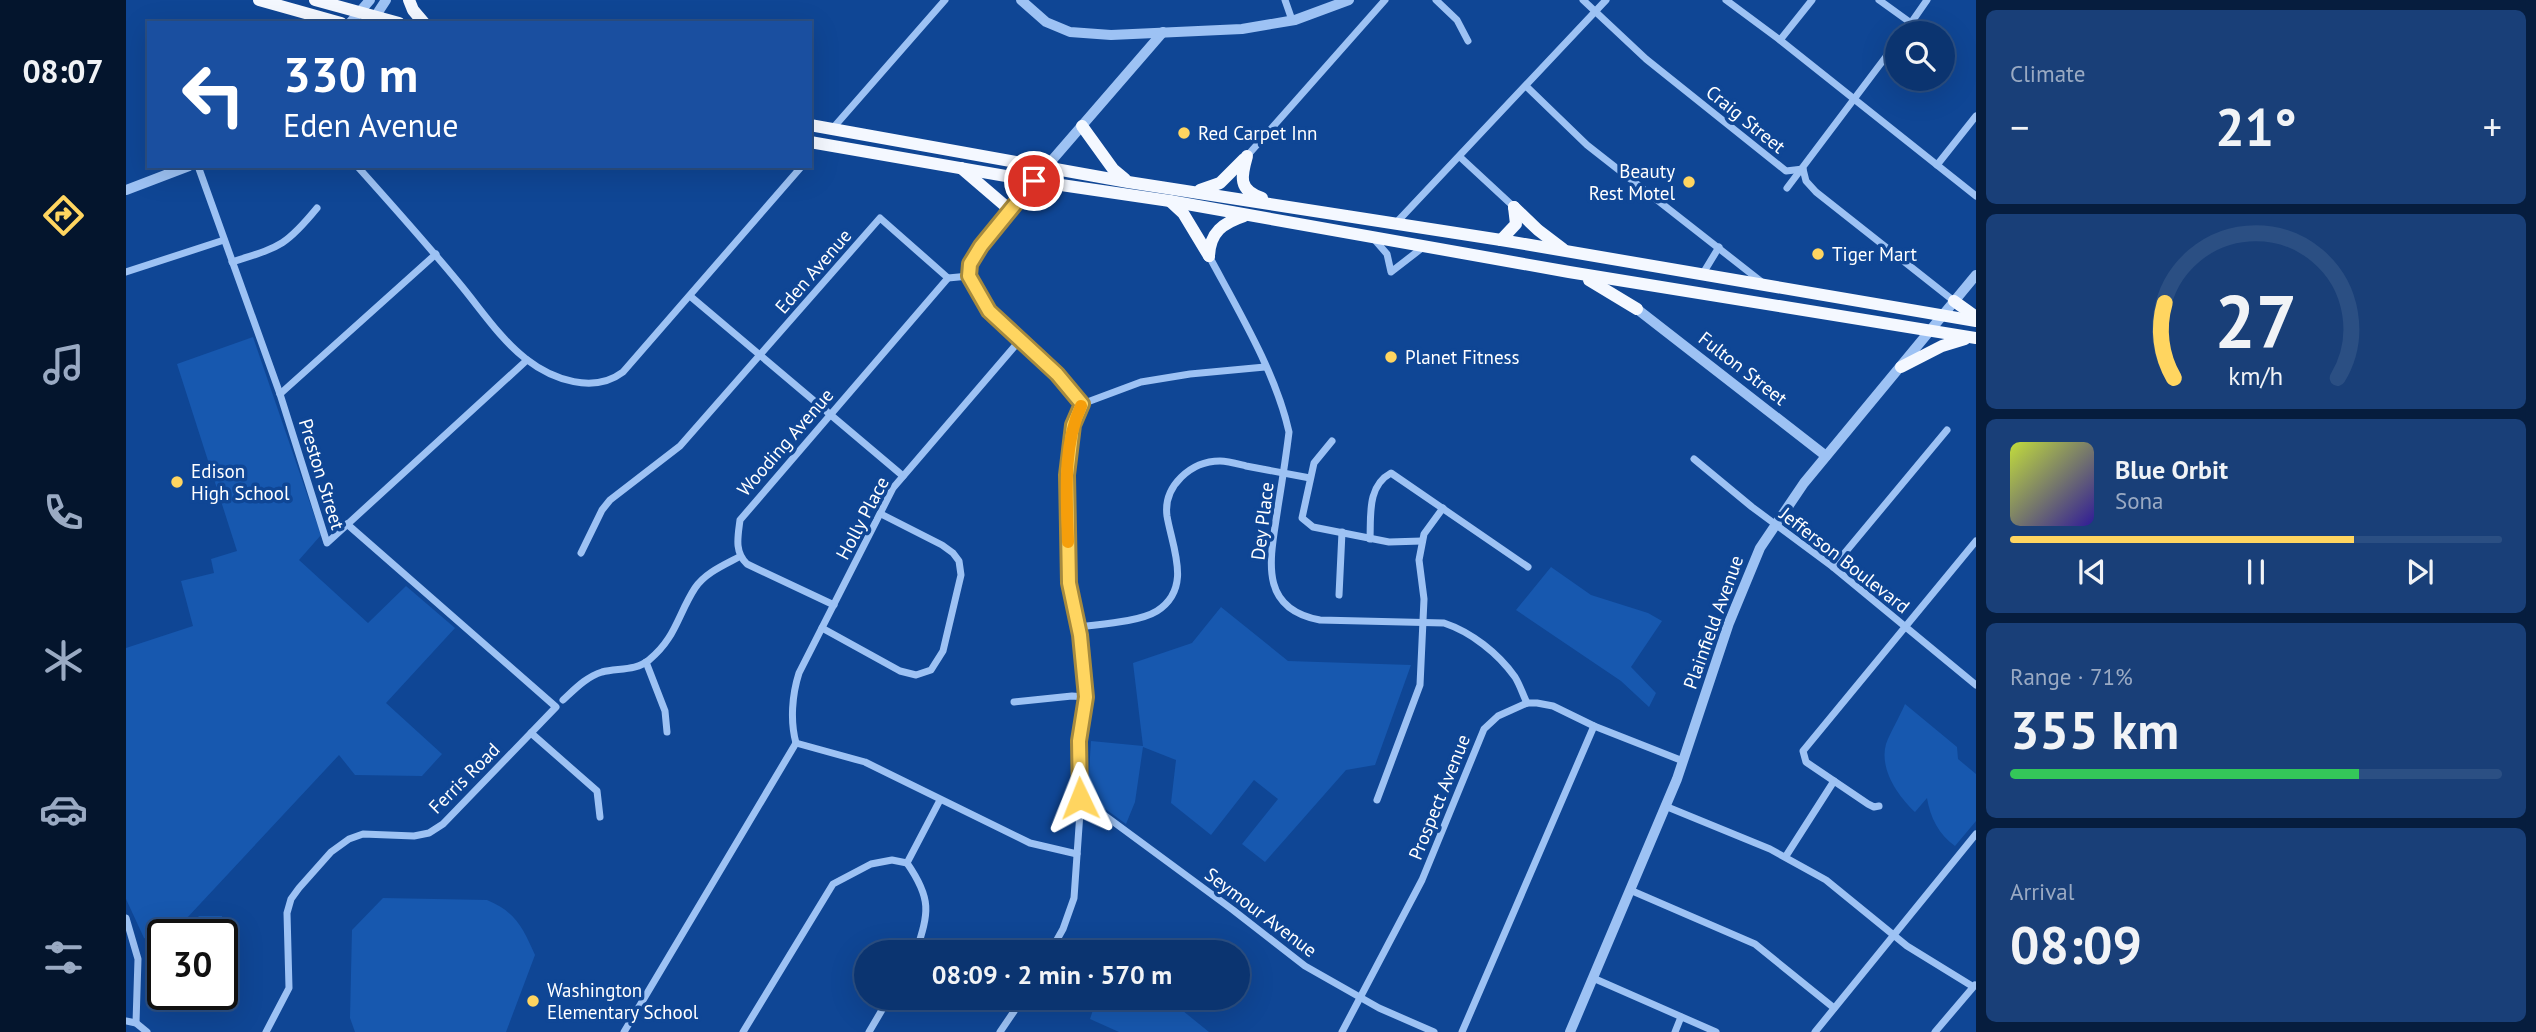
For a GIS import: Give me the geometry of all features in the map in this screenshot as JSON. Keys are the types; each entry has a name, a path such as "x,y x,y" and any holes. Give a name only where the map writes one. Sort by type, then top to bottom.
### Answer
{"highway":[{"path":"259,0 334,21"},
{"path":"409,0 422,21"},
{"path":"322,1 360,12 373,20"},
{"path":"294,10 303,21"},
{"path":"812,125 1128,182 1501,240 1942,316 1976,319"},
{"path":"1082,126 1113,169 1128,182"},
{"path":"812,143 1170,201 1645,285 1973,338"},
{"path":"1195,192 1220,183 1247,156"},
{"path":"1247,156 1241,175 1244,185 1251,193 1296,208"},
{"path":"961,168 1010,210"},
{"path":"1170,201 1183,213 1209,256"},
{"path":"1501,240 1516,224 1514,207"},
{"path":"1514,207 1560,248 1594,256"},
{"path":"1209,256 1210,244 1217,230 1245,215"},
{"path":"1569,272 1597,283 1637,309"},
{"path":"1637,309 1632,302 1632,294 1645,285"},
{"path":"1954,302 1976,319"},
{"path":"1901,366 1942,345 1973,338"}],"street":[{"path":"352,21 370,0"},
{"path":"373,20 386,0"},
{"path":"833,128 945,0"},
{"path":"1021,0 1046,22 1070,32 1111,34 1242,29 1293,20 1349,0"},
{"path":"1285,0 1293,20"},
{"path":"1247,156 1385,0"},
{"path":"1436,0 1457,20 1468,41"},
{"name":"Craig Street","path":"1583,0 1646,59 1786,171 1802,169 1806,181 1816,192 1954,302"},
{"path":"1396,223 1606,0"},
{"path":"1726,0 1976,196"},
{"path":"1780,40 1812,0"},
{"path":"1879,0 1909,21"},
{"path":"1913,21 1927,0"},
{"path":"1082,404 1057,374 989,311 969,276 970,264 981,246 1045,167 1163,32"},
{"path":"1787,188 1885,58"},
{"path":"1526,86 1587,145 1766,286"},
{"path":"1937,166 1976,116"},
{"path":"1460,157 1514,207"},
{"path":"126,190 184,168"},
{"name":"Preston Street","path":"199,168 280,394 327,543 347,524 556,707"},
{"path":"359,168 436,254 514,349 537,366 578,383 601,384 612,381 624,372 800,168"},
{"path":"232,262 285,243 317,208"},
{"name":"Eden Avenue","path":"582,553 602,510 610,500 680,446 880,218 948,278"},
{"path":"1370,237 1385,249 1391,272 1417,250 1426,247"},
{"path":"126,272 224,240"},
{"path":"1702,275 1719,247"},
{"path":"280,394 436,254"},
{"name":"Dey Place","path":"1209,256 1277,389 1289,432 1270,563 1275,590 1283,604 1302,617 1320,620 1444,623 1461,628 1516,678 1527,703"},
{"name":"Plainfield Avenue","path":"1570,1032 1683,761 1729,623 1760,548 1826,456 1976,275"},
{"path":"948,278 969,276"},
{"name":"Wooding Avenue","path":"739,557 740,520 948,278"},
{"path":"690,296 903,476"},
{"name":"Fulton Street","path":"1637,309 1826,456"},
{"name":"Holly Place","path":"796,743 793,733 794,689 799,673 893,488 1021,339"},
{"path":"347,524 527,360"},
{"path":"1057,940 1074,898 1080,798 1079,741 1086,697 1079,627 1069,583 1067,475 1073,425 1082,404 1141,382 1190,373 1265,367"},
{"path":"1833,567 1947,430"},
{"path":"1332,441 1314,463 1302,518 1313,527 1370,539 1389,542 1422,541"},
{"name":"Jefferson Boulevard","path":"1694,460 1833,567 1976,685"},
{"path":"1079,627 1142,617 1158,610 1171,597 1179,566 1167,514 1168,503 1173,488 1186,472 1201,464 1220,461 1310,478"},
{"path":"1370,539 1372,498 1379,481 1388,474 1393,474 1528,567"},
{"path":"1377,800 1420,685 1424,599 1419,560 1426,532 1443,508"},
{"path":"822,628 900,671 916,675 931,670 943,651 961,575 959,561 942,545 881,514"},
{"path":"1339,596 1342,532"},
{"path":"1880,806 1868,804 1806,762 1803,751 1976,541"},
{"path":"563,701 589,677 646,662 675,630 696,587 708,575 739,557 753,569 834,605"},
{"path":"646,662 665,710 667,732"},
{"path":"1014,702 1086,697"},
{"path":"1527,703 1553,706 1594,726 1683,761"},
{"name":"Prospect Avenue","path":"1342,1032 1422,880 1484,729 1498,716 1527,703"},
{"name":"Ferris Road","path":"266,1032 289,988 287,914 291,899 331,852 349,839 363,834 414,836 429,833 443,824 556,707"},
{"path":"1462,1032 1594,726"},
{"path":"531,733 597,791 600,817"},
{"path":"624,1032 796,743 865,762 1030,843 1077,853"},
{"path":"1786,856 1834,781"},
{"name":"Seymour Avenue","path":"1080,798 1233,910 1305,967 1359,997 1434,1032"},
{"path":"907,863 940,800"},
{"path":"1665,806 1786,856 1826,880 1907,946 1974,985 1935,1032"},
{"path":"1815,1032 1976,834"},
{"path":"743,1032 833,884 871,864 892,860 907,863 919,881 927,918 920,940"},
{"path":"1630,890 1755,944 1834,1008"},
{"path":"126,918 138,958 136,1023"},
{"path":"1593,978 1716,1032"},
{"path":"869,1032 882,1010"},
{"path":"1000,1032 1015,1010"},
{"path":"1675,1032 1681,1017"},
{"path":"126,1021 136,1023 147,1032"}],"shaded area":[{"path":"253,337 321,535 299,560 368,623 406,586 455,628 386,703 442,754 422,776 355,775 339,755 186,919 147,919 147,939 144,938 126,899 126,648 193,626 181,581 214,573 211,559 237,551 177,364"},
{"path":"1551,567 1591,595 1648,613 1662,621 1631,667 1656,693 1649,707 1621,681 1516,610"},
{"path":"1221,607 1288,661 1411,665 1375,765 1346,770 1265,862 1242,844 1278,799 1254,780 1211,835 1171,803 1176,760 1143,747 1135,802 1126,824 1093,800 1088,789 1091,741 1143,746 1133,663 1192,643"},
{"path":"1905,704 1957,747 1958,759 1976,774 1976,821 1955,846 1944,837 1936,825 1927,798 1915,812 1891,781 1885,763 1886,744"},
{"path":"383,898 487,900 512,916 535,955 506,1032 355,1032 350,1018 352,930"},
{"path":"199,916 222,916 222,919 196,919"},
{"path":"1093,1010 1182,1010 1209,1032 1119,1032 1090,1019"}],"slow traffic":[{"path":"1068,542 1067,475 1073,425 1081,406"}],"place":[{"name":"Red Carpet Inn","path":"1184,133"},
{"name":"Beauty Rest Motel","path":"1689,182"},
{"name":"Tiger Mart","path":"1818,254"},
{"name":"Planet Fitness","path":"1391,357"},
{"name":"Edison High School","path":"177,482"},
{"name":"Washington Elementary School","path":"533,1001"}],"route":[{"path":"1034,181 981,246 970,264 969,276 989,311 1057,374 1082,404 1073,425 1067,475 1069,583 1080,635 1086,697 1079,741 1080,798"}]}
